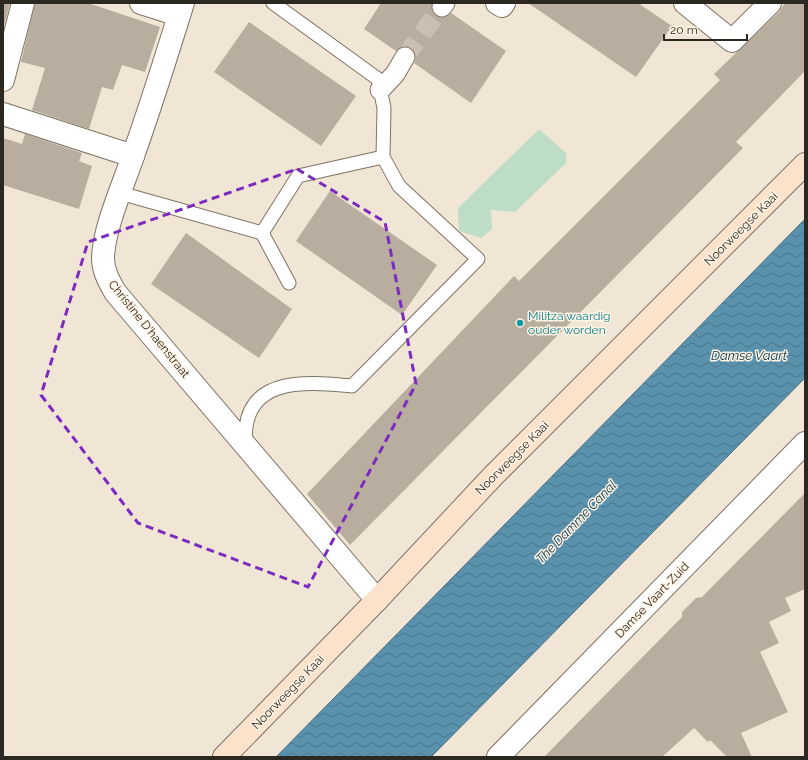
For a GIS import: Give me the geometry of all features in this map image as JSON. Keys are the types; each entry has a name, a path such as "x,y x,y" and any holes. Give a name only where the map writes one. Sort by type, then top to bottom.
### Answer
{"main road":[{"name":"Noorweegse Kaai","path":"224,757 377,600 493,476 805,164"}],"street":[{"path":"3,80 24,3"},
{"path":"142,3 181,9"},
{"path":"497,3 502,6 504,3"},
{"path":"685,3 732,40 770,3"},
{"name":"Christine D'haenstraat","path":"181,9 105,243 103,259 106,275 115,292 377,600"},
{"path":"380,90 395,74 405,57"},
{"path":"3,114 133,156"},
{"name":"Damse Vaart-Zuid","path":"498,757 805,443"}],"lane":[{"path":"246,445 246,426 251,410 263,395 275,388 310,383 352,386 478,259 399,186 383,157 384,108 378,79 273,3"},
{"path":"262,233 298,176 383,157"},
{"path":"120,193 262,233 289,283"}],"highlighted area":[{"path":"297,169 385,222 416,384 308,587 138,523 41,395 88,242"}],"green space":[{"path":"539,129 566,153 566,163 515,212 491,210 492,229 481,238 459,231 458,208"}],"water":[{"name":"Damse Vaart","path":"805,219 805,378 431,757 276,757"}],"building":[{"path":"3,3 10,3 3,30"},
{"path":"35,3 88,3 160,27 145,72 122,65 113,90 102,87 89,129 32,110 45,68 21,62"},
{"path":"381,3 432,3 432,11 436,16 446,17 451,13 506,51 471,103 414,63 416,57 411,48 405,46 396,51 364,29"},
{"path":"528,3 638,3 672,26 636,77"},
{"name":"Militza waardig ouder worden","path":"785,3 805,3 805,71 736,142 743,148 350,545 307,494 514,276 519,281 720,80 714,74 779,12"},
{"path":"249,22 356,96 321,146 214,72"},
{"path":"25,134 82,153 79,161 92,166 79,209 3,185 3,138 22,144"},
{"path":"330,191 437,265 402,315 296,241"},
{"path":"186,233 292,309 259,358 151,284"},
{"path":"805,493 805,589 785,598 791,611 769,622 779,643 760,652 788,712 741,733 752,757 727,757 710,740 708,742 694,728 662,757 544,757 682,617 682,612 696,598 702,597"}],"tunnel":[{"path":"405,57 442,7"}],"place":[{"name":"Militza waardig ouder worden","path":"520,323"}],"water label":[{"name":"The Damme Canal","path":"576,522"}]}
